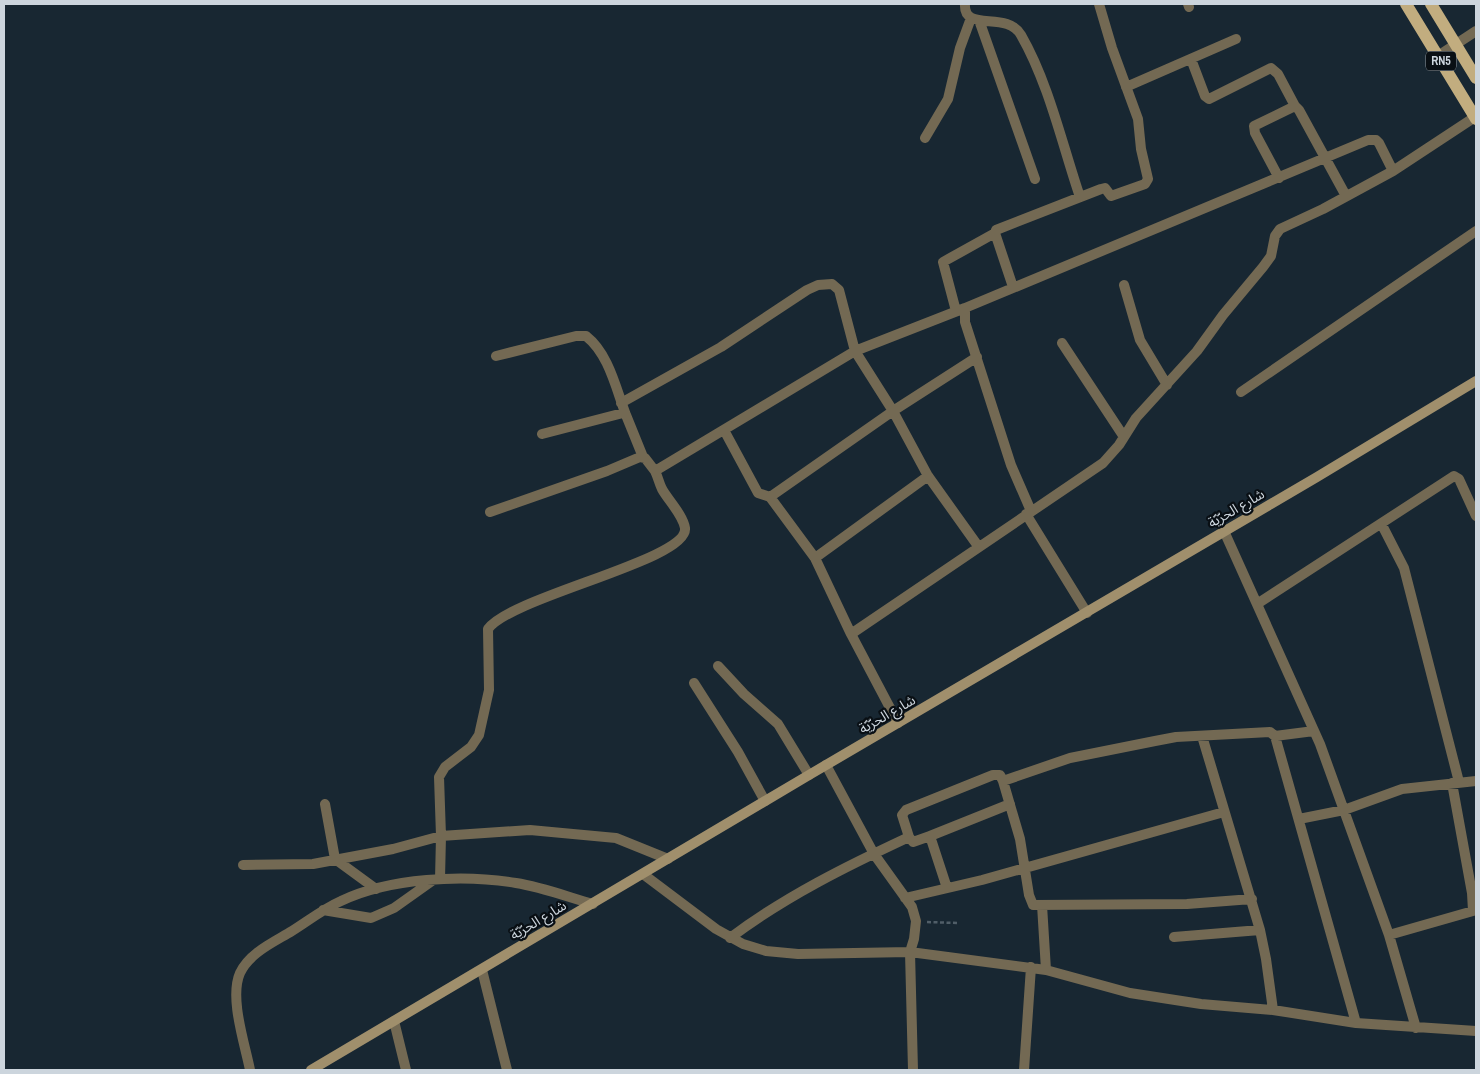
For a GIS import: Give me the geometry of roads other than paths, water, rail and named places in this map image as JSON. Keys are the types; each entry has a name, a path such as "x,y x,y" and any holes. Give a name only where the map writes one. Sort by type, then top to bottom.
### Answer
{"main road":[{"name":"RN5","path":"1406,4 1476,118"},
{"name":"RN5","path":"1430,4 1476,78"},
{"name":"شارع الحرّيّة","path":"311,1070 1476,382"}],"street":[{"path":"965,4 966,14 975,19 1009,23 1020,33 1038,71 1080,197"},
{"path":"1087,612 1028,513 977,357 943,262 995,233 998,228 1103,188 1108,195 1113,195 1147,182 1138,119 1099,4"},
{"path":"925,138 948,99 960,48 975,19"},
{"path":"975,19 1035,179"},
{"path":"1438,56 1476,31"},
{"path":"1126,87 1236,39"},
{"path":"1190,59 1209,99 1271,68 1278,74 1346,196"},
{"path":"1279,178 1254,126 1295,106"},
{"path":"851,634 978,546 1103,463 1124,437 1136,418 1167,385 1268,261 1280,229 1393,170 1476,118"},
{"path":"655,471 855,351 961,310 1372,139 1379,143 1393,170"},
{"path":"1241,392 1476,231"},
{"path":"995,233 1013,287"},
{"path":"622,403 721,347 818,285 829,283 837,287 855,351 894,411 928,476 978,546"},
{"path":"1124,285 1140,340 1167,385"},
{"path":"323,910 371,918 394,908 436,880 442,836 439,777 447,765 472,748 479,735 489,690 488,629 498,621 530,603 642,562 679,542 684,534 683,524 661,487 655,471 643,457 602,354 586,336 576,336 496,356"},
{"path":"1062,343 1124,437"},
{"path":"770,497 894,411 977,357"},
{"path":"542,434 615,414 626,415"},
{"path":"724,430 758,493 770,497 815,558 851,634 898,723"},
{"path":"490,512 643,457"},
{"path":"815,558 928,476"},
{"path":"1257,604 1382,525 1455,476 1459,479 1476,516"},
{"path":"1382,525 1404,568 1455,782 1474,892 1473,908 1469,914 1389,935"},
{"path":"1224,531 1314,731 1389,935 1416,1028"},
{"path":"718,666 754,704 778,724 809,775"},
{"path":"694,683 738,752 765,801"},
{"path":"1275,736 1314,731"},
{"path":"1003,781 1070,758 1155,741 1270,732 1275,736 1356,1023"},
{"path":"1202,736 1252,899 1260,930 1273,1010"},
{"path":"826,765 874,854 912,907 916,921 910,952 913,1070"},
{"path":"1010,804 913,842 909,837 902,815 906,810 993,775 1000,775 1010,804 1026,867 1030,901 1033,904 1186,904 1252,899"},
{"path":"1299,819 1344,810 1402,789 1476,781"},
{"path":"325,804 335,860 376,889"},
{"path":"905,898 1026,867 1224,812"},
{"path":"243,865 300,864 335,860 393,849 442,836 530,830 616,838 668,860"},
{"path":"930,836 947,888"},
{"path":"730,938 768,910 909,837"},
{"path":"643,874 697,916 730,938 752,947 777,952 910,952 1031,967 1076,977 1112,990 1200,1004 1273,1010 1356,1023 1476,1031"},
{"path":"250,1070 237,1003 237,984 240,973 247,962 259,951 342,900 376,889 436,880 516,883 593,904"},
{"path":"1042,905 1046,970"},
{"path":"1174,937 1260,930"},
{"path":"1024,1070 1031,967"},
{"path":"482,970 508,1070"},
{"path":"394,1021 406,1070"}]}
